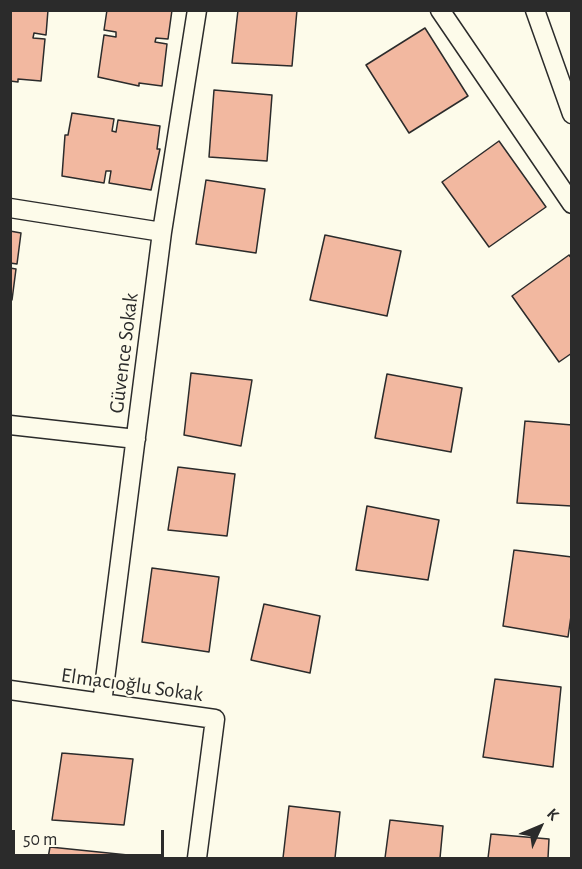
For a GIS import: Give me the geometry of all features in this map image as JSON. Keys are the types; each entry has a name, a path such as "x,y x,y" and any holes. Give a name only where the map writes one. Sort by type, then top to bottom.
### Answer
{"street":[{"name":"Güvence Sokak","path":"102,703 162,232 197,10"},
{"path":"440,10 572,204"},
{"path":"535,10 572,114"},
{"path":"10,208 162,232"},
{"path":"10,425 136,439"},
{"name":"Elmacıoğlu Sokak","path":"10,690 215,719 196,858"}],"building":[{"path":"10,10 48,10 46,35 34,33 33,38 45,39 41,81 18,79 18,82 10,81"},
{"path":"107,10 172,10 168,39 156,38 155,42 167,44 162,86 139,83 139,86 98,77 104,35 116,37 116,32 104,30"},
{"path":"238,10 297,10 292,66 232,63"},
{"path":"425,28 468,96 409,133 366,65"},
{"path":"214,90 272,95 267,161 209,157"},
{"path":"72,113 114,119 112,131 116,132 118,120 160,126 157,149 160,149 151,190 109,183 111,171 106,171 104,183 62,176 65,135 68,135"},
{"path":"499,141 546,207 489,247 442,182"},
{"path":"206,180 265,189 256,253 196,244"},
{"path":"10,231 21,233 17,264 10,263"},
{"path":"325,235 401,251 387,316 310,300"},
{"path":"569,255 572,259 572,353 559,362 512,296"},
{"path":"10,268 16,269 12,300 10,300"},
{"path":"191,373 252,380 241,446 184,435"},
{"path":"387,374 462,388 451,452 375,438"},
{"path":"525,421 572,425 572,506 517,503"},
{"path":"178,467 235,474 227,536 168,530"},
{"path":"367,506 439,520 428,580 356,570"},
{"path":"514,550 572,557 572,609 568,637 503,626"},
{"path":"152,568 219,577 209,652 142,642"},
{"path":"264,604 320,616 310,673 251,660"},
{"path":"495,679 561,687 553,767 483,757"},
{"path":"62,753 133,759 124,825 52,820"},
{"path":"289,806 340,812 335,858 283,858"},
{"path":"390,820 443,826 440,858 385,858"},
{"path":"491,834 549,839 548,858 488,858"},
{"path":"50,847 128,855 128,858 48,858"}]}
